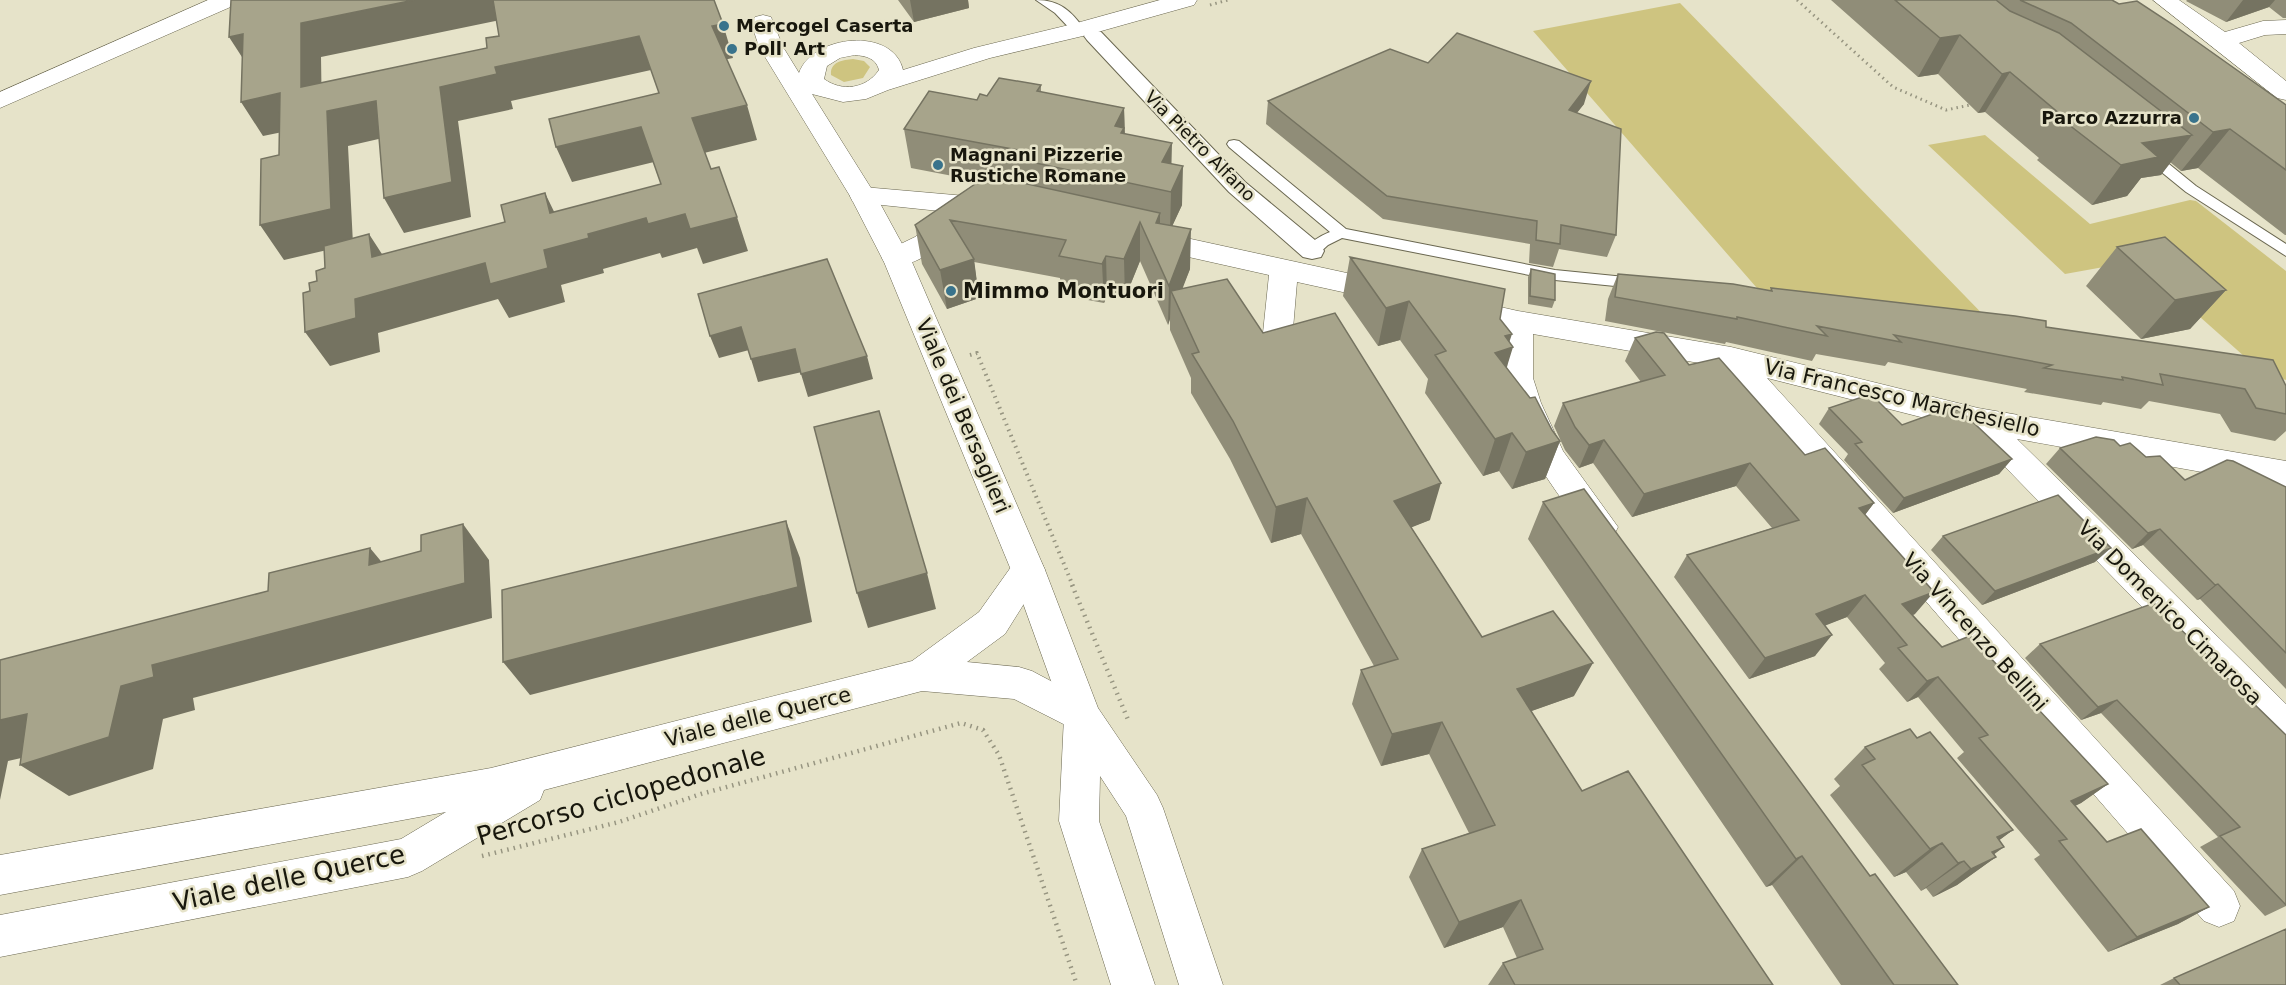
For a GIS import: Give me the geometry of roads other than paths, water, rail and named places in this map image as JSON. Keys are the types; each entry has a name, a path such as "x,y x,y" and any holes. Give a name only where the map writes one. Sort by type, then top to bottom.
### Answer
{"street":[{"path":"0,101 227,0"},
{"path":"750,0 763,22 771,47 819,127 830,109 847,94"},
{"path":"815,81 813,66 820,59 842,50 867,49 886,57 935,58 982,53 1087,33 1186,0"},
{"path":"2164,0 2222,41 2286,93"},
{"path":"763,22 786,43 815,81 836,94 859,93 982,53"},
{"path":"2222,41 2263,28 2286,27"},
{"name":"Via Pietro Alfano","path":"1087,33 1237,187 1293,268"},
{"path":"881,84 891,70 886,57"},
{"name":"Viale dei Bersaglieri","path":"815,81 815,102 819,127 863,196 896,258 1028,570 1083,717 1143,808 1201,985"},
{"path":"863,196 1013,208"},
{"path":"896,258 925,244 951,224 961,205"},
{"name":"Via Francesco Marchesiello","path":"1114,231 1293,268 1518,321 1731,358 1978,420 2278,478"},
{"path":"1276,352 1293,268"},
{"path":"1518,321 1518,378 1525,403 1550,458 1621,554"},
{"name":"Via Vincenzo Bellini","path":"1731,358 2219,906"},
{"name":"Via Domenico Cimarosa","path":"1978,420 2286,729"},
{"name":"Viale delle Querce","path":"922,675 992,623 1028,570"},
{"name":"Viale delle Querce","path":"0,875 491,786 922,675 1019,683 1083,717"},
{"name":"Viale dei Bersaglieri","path":"1083,717 1079,821 1133,985"},
{"name":"Viale delle Querce","path":"0,936 408,857 558,768"}],"lane":[{"path":"1042,0 1059,10 1087,33"},
{"name":"Via Pietro Alfano","path":"1234,144 1341,233 1555,275 1635,283"},
{"path":"2138,146 2191,189 2286,251"},
{"path":"1293,268 1323,241 1341,233"}],"place":[{"name":"Mercogel Caserta","path":"724,26"},
{"name":"Poll' Art","path":"732,49"},
{"name":"Parco Azzurra","path":"2194,118"},
{"name":"Magnani Pizzerie Rustiche Romane","path":"938,165"},
{"name":"Mimmo Montuori","path":"951,291"}]}
